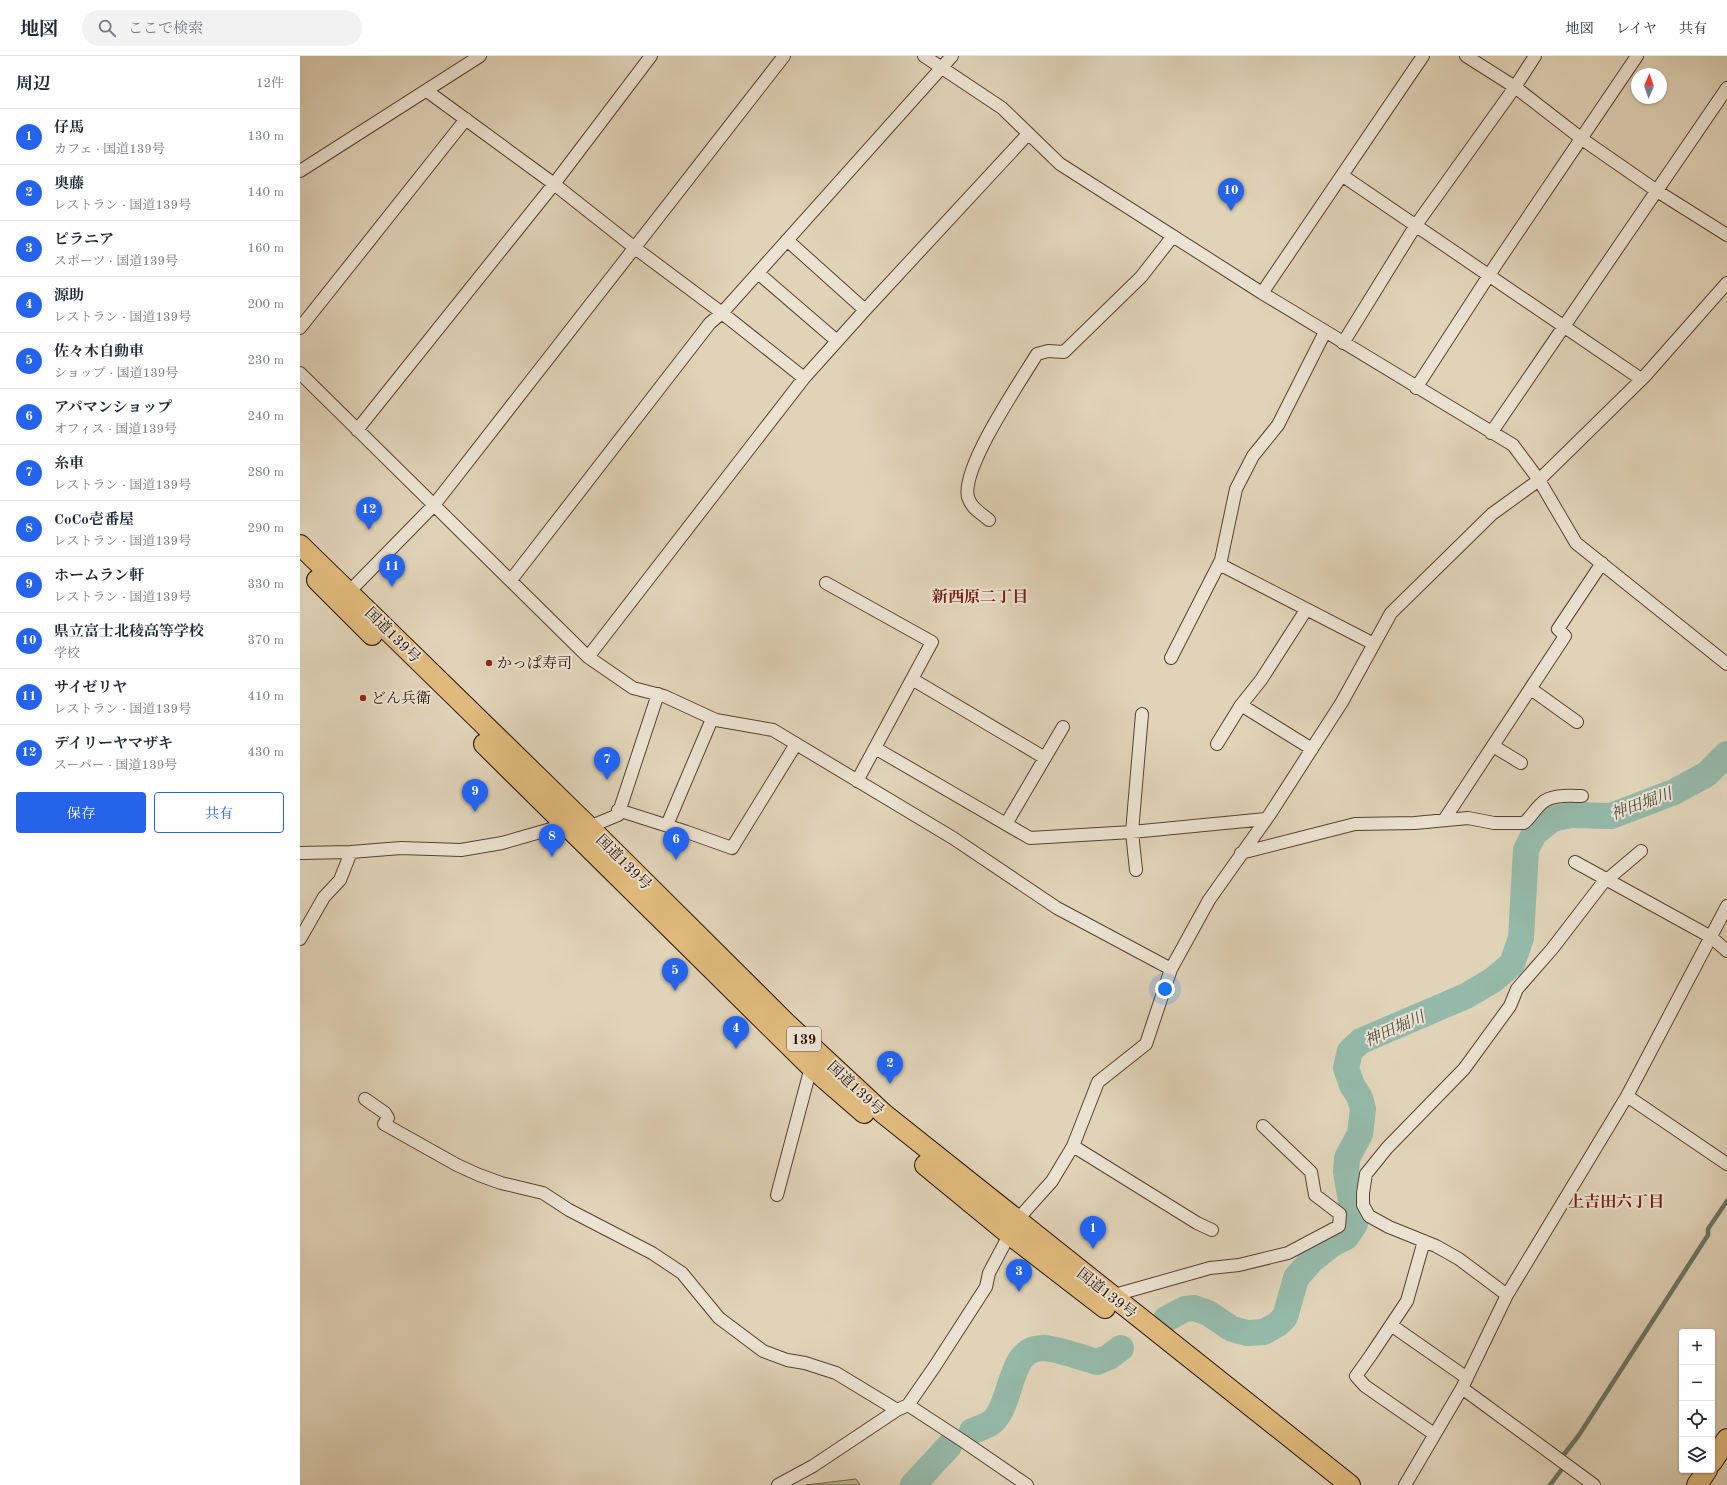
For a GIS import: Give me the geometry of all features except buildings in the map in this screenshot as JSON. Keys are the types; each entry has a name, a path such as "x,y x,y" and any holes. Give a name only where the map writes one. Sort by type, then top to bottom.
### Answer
{"highway":[{"name":"国道139号","path":"300,545 344,597 563,823 810,1067 1013,1227 1330,1485"},
{"name":"国道139号","path":"300,563 344,597 589,827 786,1023 878,1109 1013,1227 1112,1296 1350,1485"},
{"path":"1715,1457 1727,1439"},
{"path":"1696,1485 1704,1473"}],"street":[{"path":"300,171 480,56"},
{"path":"357,430 554,184 651,56"},
{"path":"344,597 434,505 784,56"},
{"path":"924,56 1002,108 1060,164 1262,294 1513,445 1539,480 1576,542 1727,664"},
{"path":"511,580 710,323 722,313 952,56"},
{"path":"1262,294 1423,56"},
{"path":"1466,56 1515,87 1582,139 1657,191 1727,235"},
{"path":"1343,343 1416,225 1515,87 1535,56"},
{"path":"1416,388 1490,275 1638,56"},
{"path":"1491,433 1727,88"},
{"path":"428,90 554,184 804,378"},
{"path":"300,328 466,119"},
{"path":"588,657 804,378 1028,134"},
{"path":"1343,176 1641,379"},
{"path":"989,520 974,508 968,497 968,484 982,445 1036,354 1048,351 1064,352 1141,277 1173,236"},
{"path":"787,240 865,310"},
{"path":"758,273 837,341"},
{"path":"778,1485 812,1466 902,1407 936,1366 986,1286 989,1273 1013,1227 1052,1181 1073,1146 1098,1082 1146,1044 1171,969 1209,900 1241,852 1266,819 1342,702 1391,613 1492,514 1539,480 1641,379 1727,283"},
{"path":"1171,658 1219,564 1236,489 1253,456 1278,425 1325,332"},
{"path":"300,373 588,657 633,688 658,694 712,719 773,730 953,838 1057,908 1171,969"},
{"path":"1444,820 1566,636 1558,629 1602,563"},
{"path":"1219,564 1374,644"},
{"path":"826,583 932,642 857,781"},
{"path":"1217,744 1241,705 1261,680 1306,610"},
{"path":"912,679 1045,758"},
{"path":"1531,689 1577,722"},
{"path":"589,827 618,815 618,810 658,694"},
{"path":"1241,705 1312,749"},
{"path":"1136,870 1132,832 1142,714"},
{"path":"667,825 712,719"},
{"path":"1006,824 1064,727"},
{"path":"618,810 667,825 732,848 796,744"},
{"path":"1493,746 1521,763"},
{"path":"875,748 1030,838 1132,832 1266,819"},
{"path":"1241,852 1355,824 1415,823 1468,818 1494,823 1524,823 1532,816 1542,803 1560,796 1582,796"},
{"path":"300,853 351,852 401,848 461,850 502,843 551,829 563,823"},
{"path":"1507,1295 1459,1259 1436,1246 1389,1227 1369,1216 1363,1205 1363,1192 1366,1174 1387,1148 1464,1069 1510,1006 1517,989 1552,949 1607,880 1641,851"},
{"path":"300,939 324,897 340,880 351,852"},
{"path":"1575,862 1711,937 1727,950"},
{"path":"1405,1485 1464,1383 1507,1295 1627,1096 1727,906"},
{"path":"777,1195 810,1067"},
{"path":"1627,1096 1727,1164"},
{"path":"364,1099 385,1113 388,1118 384,1124 457,1165 501,1183 543,1193 569,1210 652,1253 682,1273 719,1318 763,1351 787,1360 805,1363 836,1373 963,1441 1027,1485"},
{"path":"1112,1296 1210,1268 1239,1265 1288,1252 1339,1226 1340,1214 1315,1195 1310,1172 1263,1126"},
{"path":"1073,1146 1197,1223 1212,1230"},
{"path":"1424,1241 1407,1300 1356,1376 1365,1386 1434,1434"},
{"path":"1390,1325 1594,1485"}],"green space":[{"path":"856,1479 860,1485 806,1485"}],"waterway":[{"name":"神田堀川","path":"1166,1319 1185,1309 1194,1308 1208,1313 1232,1329 1247,1333 1264,1332 1278,1324 1285,1317 1296,1278 1312,1260 1332,1244 1346,1237 1355,1224 1346,1172 1347,1158 1360,1134 1363,1109 1360,1098 1352,1085 1346,1068 1350,1051 1361,1041 1466,996 1493,980 1512,964 1521,938 1526,850 1534,834 1552,819 1571,815 1611,816 1674,792 1707,774 1727,754"},
{"path":"1550,1485 1562,1469 1562,1457 1579,1435 1708,1235 1708,1229 1727,1201"},
{"name":"神田堀川","path":"972,1431 992,1422 999,1414 1017,1366 1023,1356 1032,1350 1044,1348 1050,1349 1097,1362 1109,1357 1121,1348"},
{"name":"神田堀川","path":"913,1485 949,1446"}],"place":[{"name":"県立富士北稜高等学校","path":"1231,211"},
{"name":"デイリーヤマザキ","path":"369,530"},
{"name":"サイゼリヤ","path":"392,587"},
{"name":"かっぱ寿司","path":"489,663"},
{"name":"どん兵衛","path":"363,698"},
{"name":"糸車","path":"607,780"},
{"name":"ホームラン軒","path":"475,812"},
{"name":"CoCo壱番屋","path":"552,857"},
{"name":"アパマンショップ","path":"676,860"},
{"name":"佐々木自動車","path":"675,991"},
{"name":"源助","path":"736,1049"},
{"name":"奥藤","path":"890,1084"},
{"name":"仔馬","path":"1093,1249"},
{"name":"ピラニア","path":"1019,1292"}],"district":[{"name":"新西原二丁目","path":"980,596"},
{"name":"上吉田六丁目","path":"1616,1201"}]}
